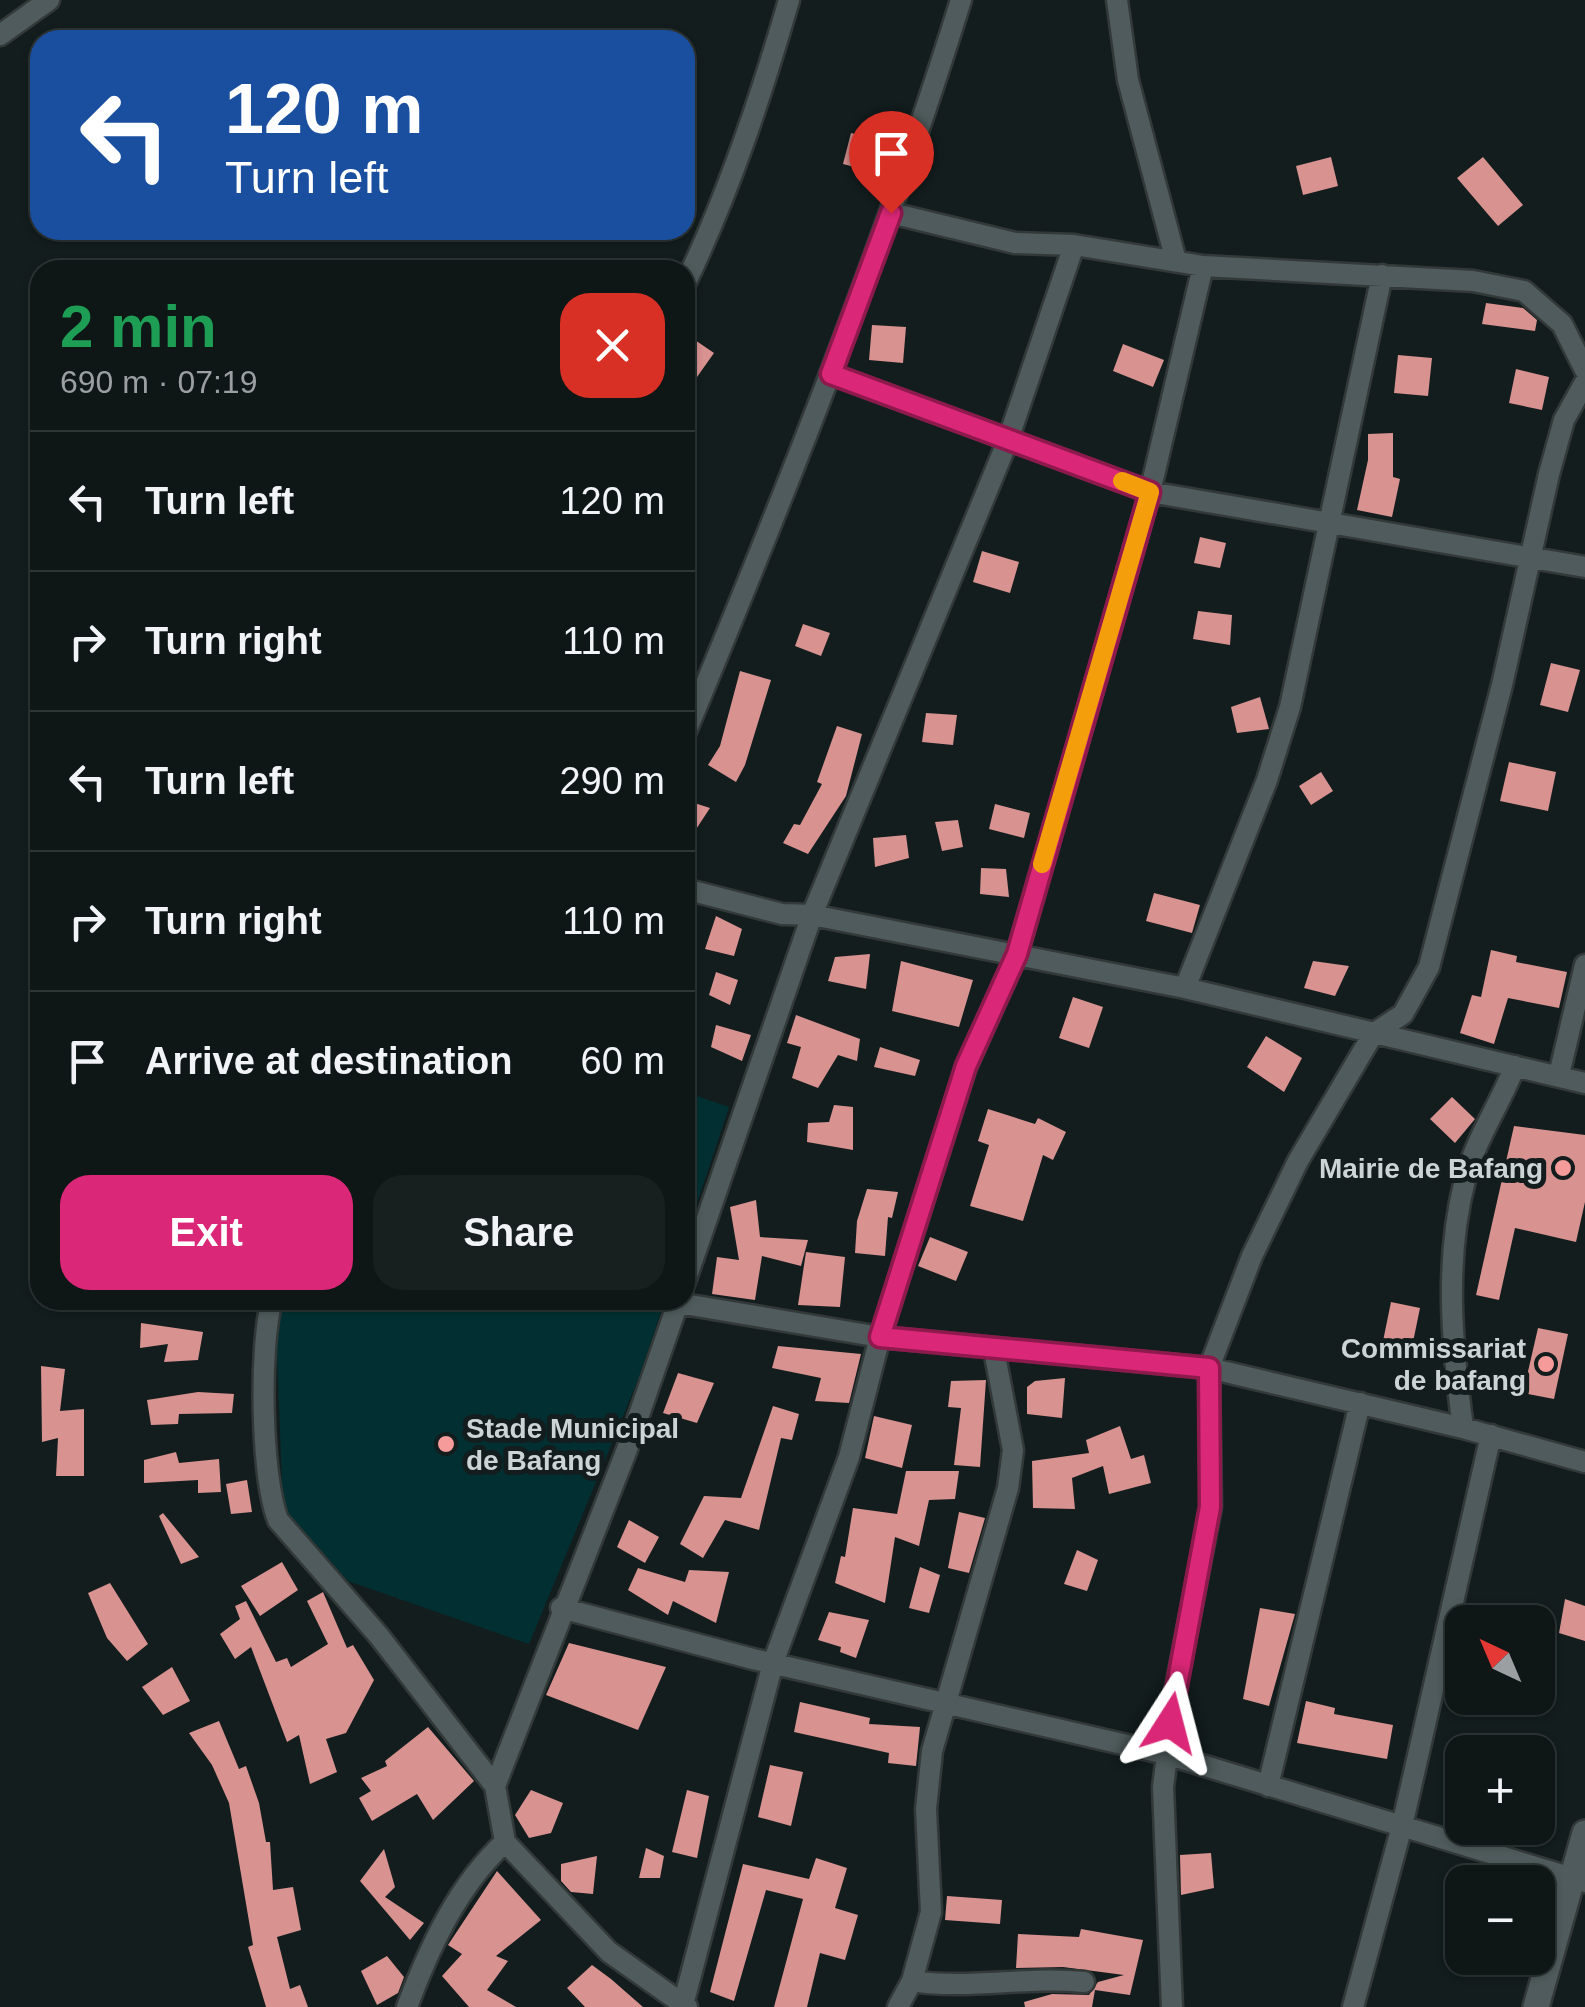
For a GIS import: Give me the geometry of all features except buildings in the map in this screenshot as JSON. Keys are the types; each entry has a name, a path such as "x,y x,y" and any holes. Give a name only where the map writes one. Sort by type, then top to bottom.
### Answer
{"street":[{"path":"0,35 49,0"},
{"path":"695,263 713,226 767,77 789,0"},
{"path":"695,709 831,374 891,213 961,0"},
{"path":"1117,0 1128,80 1176,262"},
{"path":"891,213 1016,244 1074,245 1203,266 1473,280 1524,291 1562,324 1585,370"},
{"path":"695,1254 812,914 1008,440 1074,245"},
{"path":"269,1310 265,1324 270,1501 278,1520 379,1636 495,1786 505,1842 609,1952 685,2006 773,1663 849,1456 880,1337 966,1066 1017,954 1150,492 1203,266"},
{"path":"1185,988 1267,780 1290,707 1382,275"},
{"path":"831,374 1150,492 1585,567"},
{"path":"1172,2007 1163,1786 1210,1507 1209,1368 1252,1256 1298,1160 1374,1034 1404,1014 1430,966 1564,420 1585,382"},
{"path":"695,892 782,914 812,914 1185,988 1585,1082"},
{"path":"1559,1075 1585,965"},
{"path":"1463,1428 1451,1294 1462,1198 1471,1164 1515,1066"},
{"path":"695,1298 880,1337 1209,1368 1463,1428 1585,1462"},
{"path":"495,1786 561,1608 626,1452 676,1310"},
{"path":"898,2007 912,1981 931,1912 926,1809 932,1751 1008,1488 1013,1450 994,1350"},
{"path":"1268,1786 1360,1403"},
{"path":"1353,2007 1402,1826 1491,1435"},
{"path":"561,1608 773,1663 1166,1754 1580,1880"},
{"path":"1536,2007 1580,1880 1585,1833"},
{"path":"407,2007 431,1947 486,1859 505,1842"},
{"path":"912,1981 976,1986 1051,1979 1084,1982"}],"shaded area":[{"path":"695,1095 729,1107 695,1209"},
{"name":"Stade Municipal de Bafang","path":"282,1310 662,1310 638,1380 529,1644 348,1581 283,1508 276,1328"}],"slow traffic":[{"path":"1042,864 1150,492 1122,481"}],"place":[{"name":"Mairie de Bafang","path":"1563,1168"},
{"name":"Commissariat de bafang","path":"1546,1364"},
{"name":"Stade Municipal de Bafang","path":"446,1444"}],"route":[{"path":"891,213 831,374 1150,492 1017,954 989,1008 966,1066 880,1337 1209,1368 1210,1507 1170,1723"}]}
